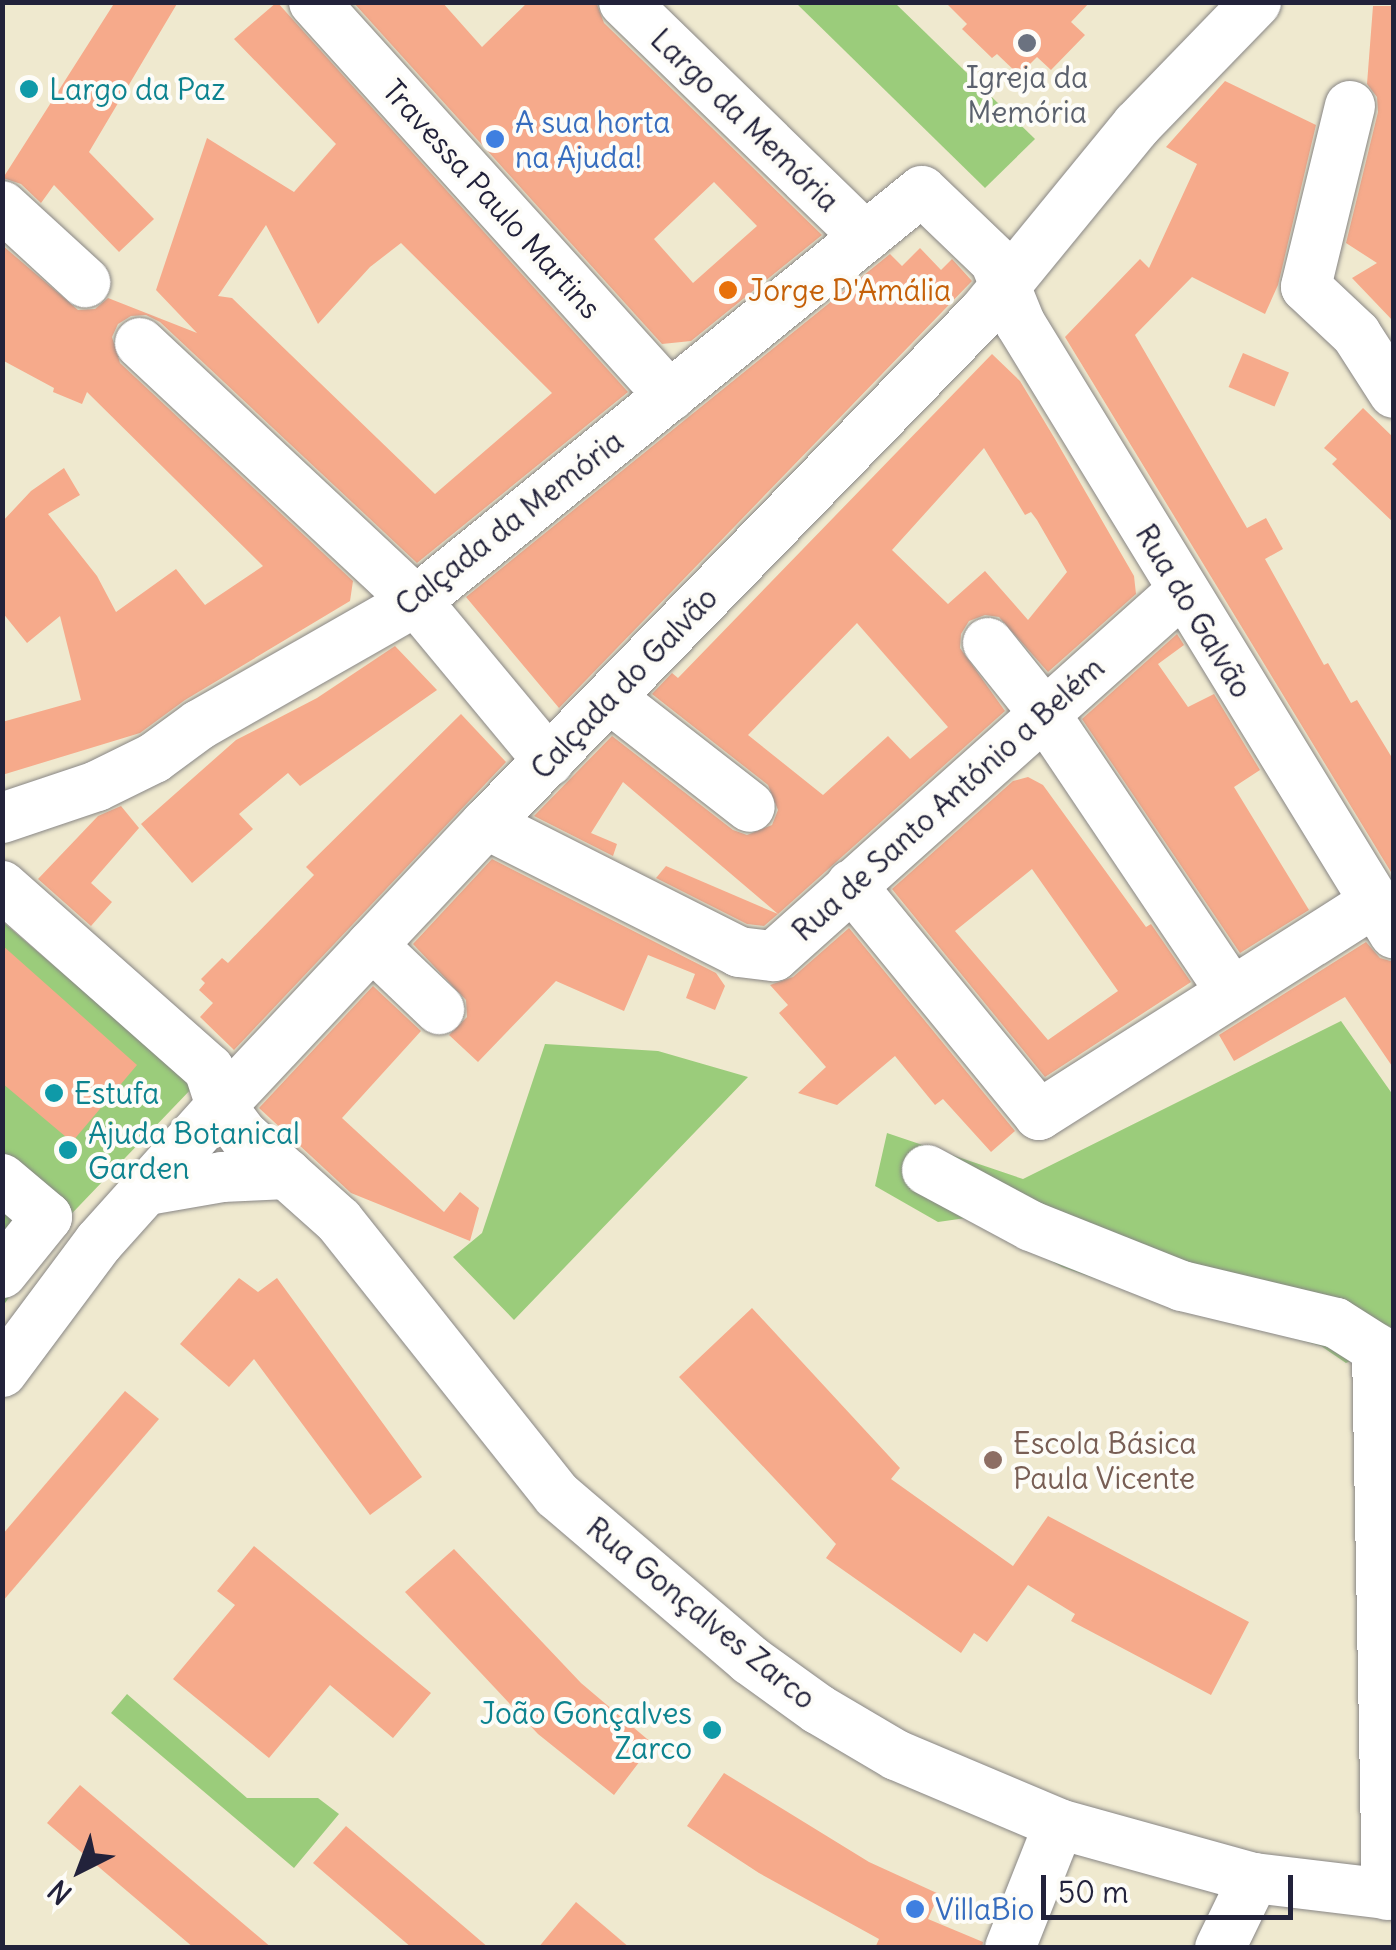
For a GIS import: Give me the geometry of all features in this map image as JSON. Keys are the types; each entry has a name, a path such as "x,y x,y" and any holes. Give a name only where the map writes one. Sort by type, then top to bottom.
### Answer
{"street":[{"name":"Travessa Paulo Martins","path":"314,2 670,396"},
{"name":"Calçada do Galvão","path":"2,1372 99,1242 221,1106 486,824 1006,284 1138,125 1256,2"},
{"name":"Largo da Memória","path":"652,12 866,237"},
{"path":"1348,115 1306,286 1356,334 1394,393"},
{"name":"Calçada da Memória","path":"2,818 96,786 154,758 199,726 416,601 922,191"},
{"name":"Rua do Galvão","path":"922,191 995,261 1020,323 1386,924"},
{"path":"2,206 85,282"},
{"path":"140,343 416,601 549,761"},
{"name":"Rua de Santo António a Belém","path":"486,824 739,952 774,956 1182,592"},
{"path":"988,643 1044,713 1231,991"},
{"path":"610,698 750,807"},
{"path":"850,885 1038,1115 1231,991 1386,924"},
{"name":"Rua Gonçalves Zarco","path":"2,886 209,1069 221,1106 244,1136 339,1221 557,1495 706,1626 818,1709 932,1773 1060,1824 1254,1878 1390,1895"},
{"path":"372,946 439,1009"},
{"path":"928,1170 1031,1226 1182,1286 1336,1323 1376,1349 1390,1895"},
{"path":"147,1190 222,1177 286,1174"},
{"path":"2,1180 47,1218 2,1273"},
{"path":"1010,1948 1060,1824"},
{"path":"1220,1948 1254,1878"}],"green space":[{"path":"796,3 895,3 1035,139 985,188"},
{"name":"Ajuda Botanical Garden","path":"3,922 194,1086 57,1229 3,1306"},
{"path":"1341,1021 1393,1095 1393,1343 1346,1363 1321,1346 1154,1299 1062,1267 973,1217 938,1222 875,1186 887,1133 1023,1179"},
{"path":"545,1044 658,1051 748,1077 514,1320 453,1257 482,1233"},
{"path":"127,1694 247,1798 318,1798 339,1814 294,1868 111,1713"}],"building":[{"path":"115,2 178,2 89,152 154,219 119,252 54,185 41,203 21,184 3,178"},
{"path":"277,2 628,392 417,563 160,322 146,315 131,316 118,324 112,337 120,363 353,581 350,601 185,700 140,733 2,775 2,722 81,700 60,616 27,643 2,612 2,522 31,491 64,468 80,495 48,514 97,576 116,612 176,569 205,605 263,566 87,392 82,404 53,392 54,388 2,360 2,245 78,310 95,309 108,298 197,333 156,290 207,138 294,192 336,144 234,39","holes":["266,225 318,324 370,267 401,243 552,393 435,494 232,298 218,296"]},
{"path":"353,2 442,2 482,47 528,2 596,2 604,23 822,235 691,341 662,344","holes":["714,182 757,226 693,283 654,239"]},
{"name":"Igreja da Memória","path":"945,2 1090,2 1071,22 1085,35 1051,70 1037,57 1019,75 997,54 992,58 962,29 967,24"},
{"path":"1373,6 1394,6 1394,322 1352,278 1377,263 1346,243 1378,112 1377,97 1367,84"},
{"path":"1225,81 1316,125 1278,285 1265,314 1192,277 1135,335 1247,528 1266,518 1283,549 1265,559 1324,665 1328,663 1351,703 1357,700 1394,761 1394,877 1065,337 1140,259 1149,268 1197,164 1166,147"},
{"path":"920,248 941,270 952,259 972,281 559,708 466,597 890,254 902,266"},
{"path":"1243,353 1289,373 1275,407 1229,387"},
{"path":"992,354 1020,381 1134,576 1136,594 1048,672 999,617 985,615 969,621 961,634 960,648 1005,711 778,914 623,782 591,833 617,844 613,856 534,816 612,736 733,830 747,835 772,825 778,810 768,785 652,694 672,673 678,678","holes":["984,448 1025,515 1031,512 1037,520 1067,572 1028,620 985,571 948,604 892,550","857,623 948,727 910,759 888,736 823,795 748,735"]},
{"path":"1363,408 1394,438 1394,523 1332,464 1337,459 1324,448"},
{"path":"1177,634 1184,645 1158,664 1188,707 1214,694 1260,770 1234,787 1309,910 1240,953 1082,719"},
{"path":"395,646 437,690 300,786 288,773 239,814 253,829 192,883 141,824 236,740 317,698"},
{"path":"461,714 506,762 234,1050 200,1017 213,1003 199,990 205,983 201,979 222,958 228,963 314,875 306,867"},
{"path":"1028,777 1043,785 1191,982 1045,1077 892,889 1013,781","holes":["1032,869 1118,991 1048,1040 955,931"]},
{"path":"121,806 139,828 91,883 112,902 91,926 38,879 98,816"},
{"path":"492,859 716,973 725,986 715,1010 686,998 695,974 648,955 624,1011 556,981 478,1062 449,1035 467,1017 466,1000 413,944"},
{"path":"666,866 778,914 764,926 747,924 656,878"},
{"path":"849,928 1015,1131 991,1152 943,1099 935,1105 895,1056 837,1105 798,1093 826,1067 779,1013 788,1005 770,985 793,977"},
{"path":"1366,942 1380,958 1394,962 1394,1069 1345,997 1234,1061 1219,1035"},
{"path":"2,945 137,1065 72,1142 2,1083"},
{"path":"373,986 421,1031 342,1118 444,1212 460,1192 479,1208 470,1241 351,1193 259,1108"},
{"path":"239,1278 258,1292 277,1278 422,1477 370,1515 254,1359 229,1387 180,1344"},
{"path":"752,1308 900,1468 891,1479 1013,1566 1048,1516 1249,1622 1211,1695 1071,1621 1075,1614 1028,1585 987,1642 974,1633 961,1653 826,1558 836,1544 679,1377"},
{"path":"125,1391 159,1419 2,1602 2,1535"},
{"path":"254,1546 431,1693 393,1738 330,1685 269,1758 173,1679 235,1605 217,1591"},
{"path":"454,1549 581,1683 653,1744 614,1795 538,1734 405,1592"},
{"path":"724,1773 869,1862 939,1894 928,1919 983,1942 982,1948 875,1948 879,1939 759,1873 687,1826"},
{"path":"80,1785 272,1948 194,1948 47,1823"},
{"path":"346,1826 489,1948 412,1948 313,1863"},
{"path":"576,1902 630,1948 538,1948"}],"place":[{"name":"Igreja da Memória","path":"1027,43"},
{"name":"Largo da Paz","path":"29,89"},
{"name":"A sua horta na Ajuda!","path":"495,139"},
{"name":"Jorge D'Amália","path":"728,290"},
{"name":"Estufa","path":"54,1093"},
{"name":"Ajuda Botanical Garden","path":"68,1150"},
{"name":"Escola Básica Paula Vicente","path":"993,1460"},
{"name":"João Gonçalves Zarco","path":"712,1730"},
{"name":"VillaBio","path":"915,1909"}]}
